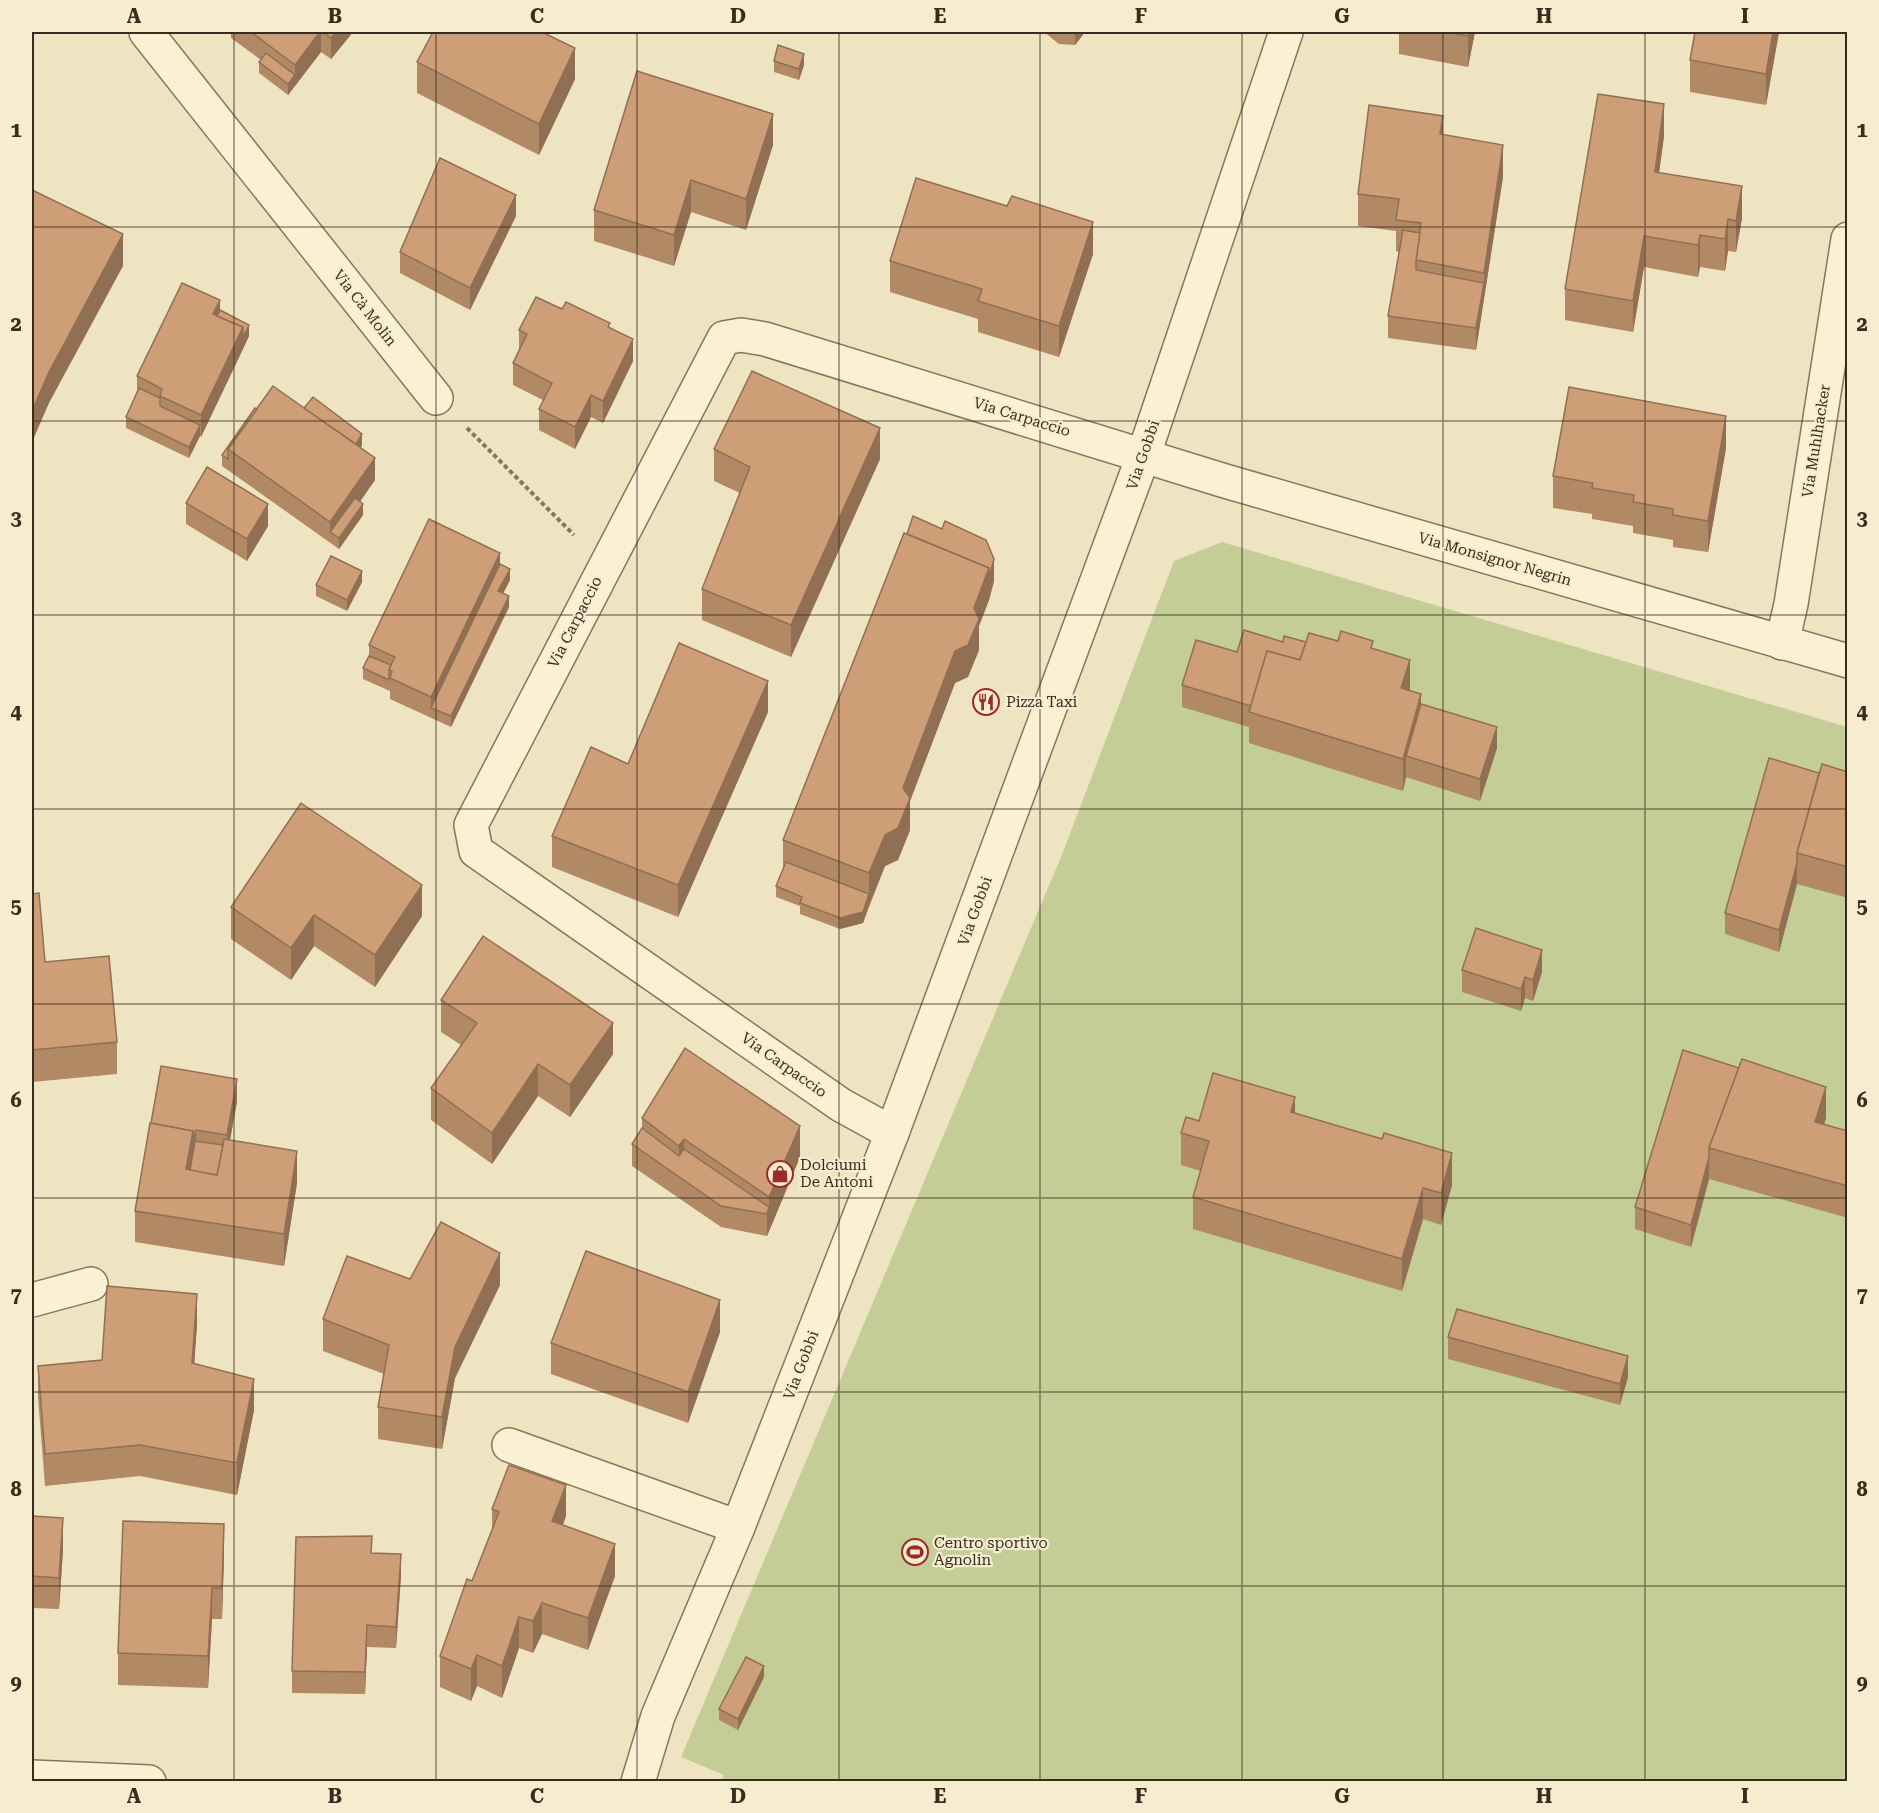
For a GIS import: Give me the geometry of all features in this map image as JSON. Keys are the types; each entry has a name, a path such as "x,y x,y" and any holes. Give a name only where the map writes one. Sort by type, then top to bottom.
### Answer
{"street":[{"name":"Via Cà Molin","path":"146,32 436,398"},
{"name":"Via Gobbi","path":"638,1782 658,1716 738,1527 892,1133 1144,454 1286,32"},
{"name":"Via Muhlhacker","path":"1782,643 1791,604 1848,239"},
{"name":"Via Carpaccio","path":"892,1133 841,1105 476,851 471,825 724,338 732,336 765,339 1144,454"},
{"name":"Via Monsignor Negrin","path":"1144,454 1225,481 1848,661"},
{"path":"32,1300 91,1284"},
{"path":"509,1444 738,1527"},
{"path":"32,1777 149,1782"}],"path":[{"path":"436,398 604,566"}],"green space":[{"path":"1222,542 1847,727 1847,1781 720,1782 724,1775 681,1757 1061,857 1174,561"}],"building":[{"path":"251,32 320,32 295,65"},
{"path":"323,32 336,32 331,38"},
{"path":"433,32 542,32 575,48 539,124 417,62"},
{"path":"1445,32 1469,32 1468,36"},
{"path":"1695,32 1773,32 1766,74 1690,60"},
{"path":"778,45 804,54 799,69 774,61"},
{"path":"266,53 295,75 288,84 259,62"},
{"path":"637,71 773,114 746,199 691,180 674,235 594,210"},
{"path":"1598,94 1664,104 1655,172 1742,186 1736,221 1728,219 1725,239 1700,235 1698,245 1644,236 1633,301 1565,289"},
{"path":"1369,105 1443,116 1440,134 1503,145 1484,273 1416,260 1421,223 1396,220 1399,199 1358,194"},
{"path":"440,158 516,195 470,288 400,252"},
{"path":"916,178 1007,206 1012,196 1093,222 1059,326 978,301 982,289 890,261"},
{"path":"32,190 123,234 49,372 32,411"},
{"path":"1403,230 1420,233 1416,270 1484,283 1476,328 1388,316"},
{"path":"182,283 220,300 213,314 243,327 201,415 160,396 162,389 137,376"},
{"path":"536,297 562,309 566,302 610,323 608,327 633,339 603,401 591,395 575,427 539,409 552,383 513,363 527,334 519,330"},
{"path":"220,310 249,325 243,338 243,327 217,316"},
{"path":"752,371 880,428 791,625 702,589 750,467 714,449"},
{"path":"273,386 375,458 330,522 228,449"},
{"path":"1569,387 1726,416 1708,521 1673,515 1673,509 1633,502 1634,495 1592,488 1593,483 1553,476"},
{"path":"139,388 160,398 160,406 200,425 189,447 126,417"},
{"path":"313,397 362,434 356,444 304,408"},
{"path":"255,408 257,409 228,449 228,459 222,455"},
{"path":"207,467 268,504 247,539 186,503"},
{"path":"355,498 363,504 339,538 330,532"},
{"path":"913,516 942,529 945,521 986,540 994,559 989,578 989,568 907,534"},
{"path":"429,519 500,553 431,697 390,678 392,671 389,669 395,657 369,645"},
{"path":"904,533 989,568 974,608 979,619 968,645 955,651 903,788 910,798 898,828 885,835 869,873 783,840"},
{"path":"331,556 362,571 347,600 316,585"},
{"path":"500,564 510,569 498,591 509,596 451,716 431,708"},
{"path":"1244,630 1283,642 1284,636 1306,642 1300,660 1267,651 1251,706 1182,685 1196,640 1237,652"},
{"path":"1341,631 1373,641 1371,648 1410,660 1401,688 1421,694 1403,759 1249,712 1267,651 1300,660 1309,633 1338,641"},
{"path":"679,643 768,681 678,885 552,836 591,747 628,764"},
{"path":"369,656 391,665 389,680 363,668"},
{"path":"1421,704 1497,727 1480,779 1406,756"},
{"path":"1769,758 1819,773 1779,930 1725,913"},
{"path":"1822,764 1848,772 1848,867 1797,853"},
{"path":"301,803 422,885 375,955 314,915 291,948 231,907"},
{"path":"786,862 869,894 863,912 840,918 800,903 802,897 776,886"},
{"path":"39,893 45,962 109,956 117,1042 32,1050 32,894"},
{"path":"1476,928 1542,950 1533,980 1525,977 1521,989 1462,970"},
{"path":"483,936 613,1023 570,1085 538,1064 492,1133 431,1088 477,1023 441,1000"},
{"path":"685,1048 800,1126 769,1197 684,1139 679,1146 642,1118"},
{"path":"1683,1050 1739,1068 1709,1148 1709,1157 1691,1225 1635,1207"},
{"path":"1742,1059 1826,1087 1815,1122 1848,1131 1848,1186 1709,1148"},
{"path":"161,1066 237,1079 227,1135 196,1130 193,1141 193,1131 151,1123"},
{"path":"1213,1073 1295,1097 1291,1112 1382,1139 1384,1133 1452,1153 1441,1193 1423,1188 1402,1259 1193,1197 1209,1141 1181,1133 1186,1117 1199,1121"},
{"path":"150,1123 193,1131 186,1169 217,1175 224,1139 297,1151 284,1234 135,1211"},
{"path":"642,1128 679,1156 684,1149 769,1207 767,1214 721,1206 632,1144"},
{"path":"195,1141 223,1145 217,1175 190,1170"},
{"path":"441,1222 500,1253 455,1347 442,1417 378,1407 389,1345 323,1319 347,1256 410,1279"},
{"path":"586,1251 720,1300 688,1392 551,1343"},
{"path":"107,1286 197,1294 192,1363 254,1379 237,1463 140,1445 45,1454 38,1366 102,1360"},
{"path":"1457,1309 1628,1356 1620,1384 1448,1337"},
{"path":"509,1465 566,1485 552,1521 615,1544 588,1618 542,1603 533,1621 519,1617 502,1666 477,1655 471,1669 440,1656 467,1579 472,1581 499,1512 492,1509"},
{"path":"32,1516 63,1518 59,1578 32,1576"},
{"path":"123,1521 224,1524 222,1588 212,1588 208,1656 118,1653"},
{"path":"372,1536 371,1553 401,1554 396,1627 367,1625 365,1672 292,1671 296,1537"},
{"path":"746,1657 764,1666 738,1719 719,1709"}],"place":[{"name":"Pizza Taxi","path":"986,702"},
{"name":"Dolciumi De Antoni","path":"780,1174"},
{"name":"Centro sportivo Agnolin","path":"915,1552"}]}
